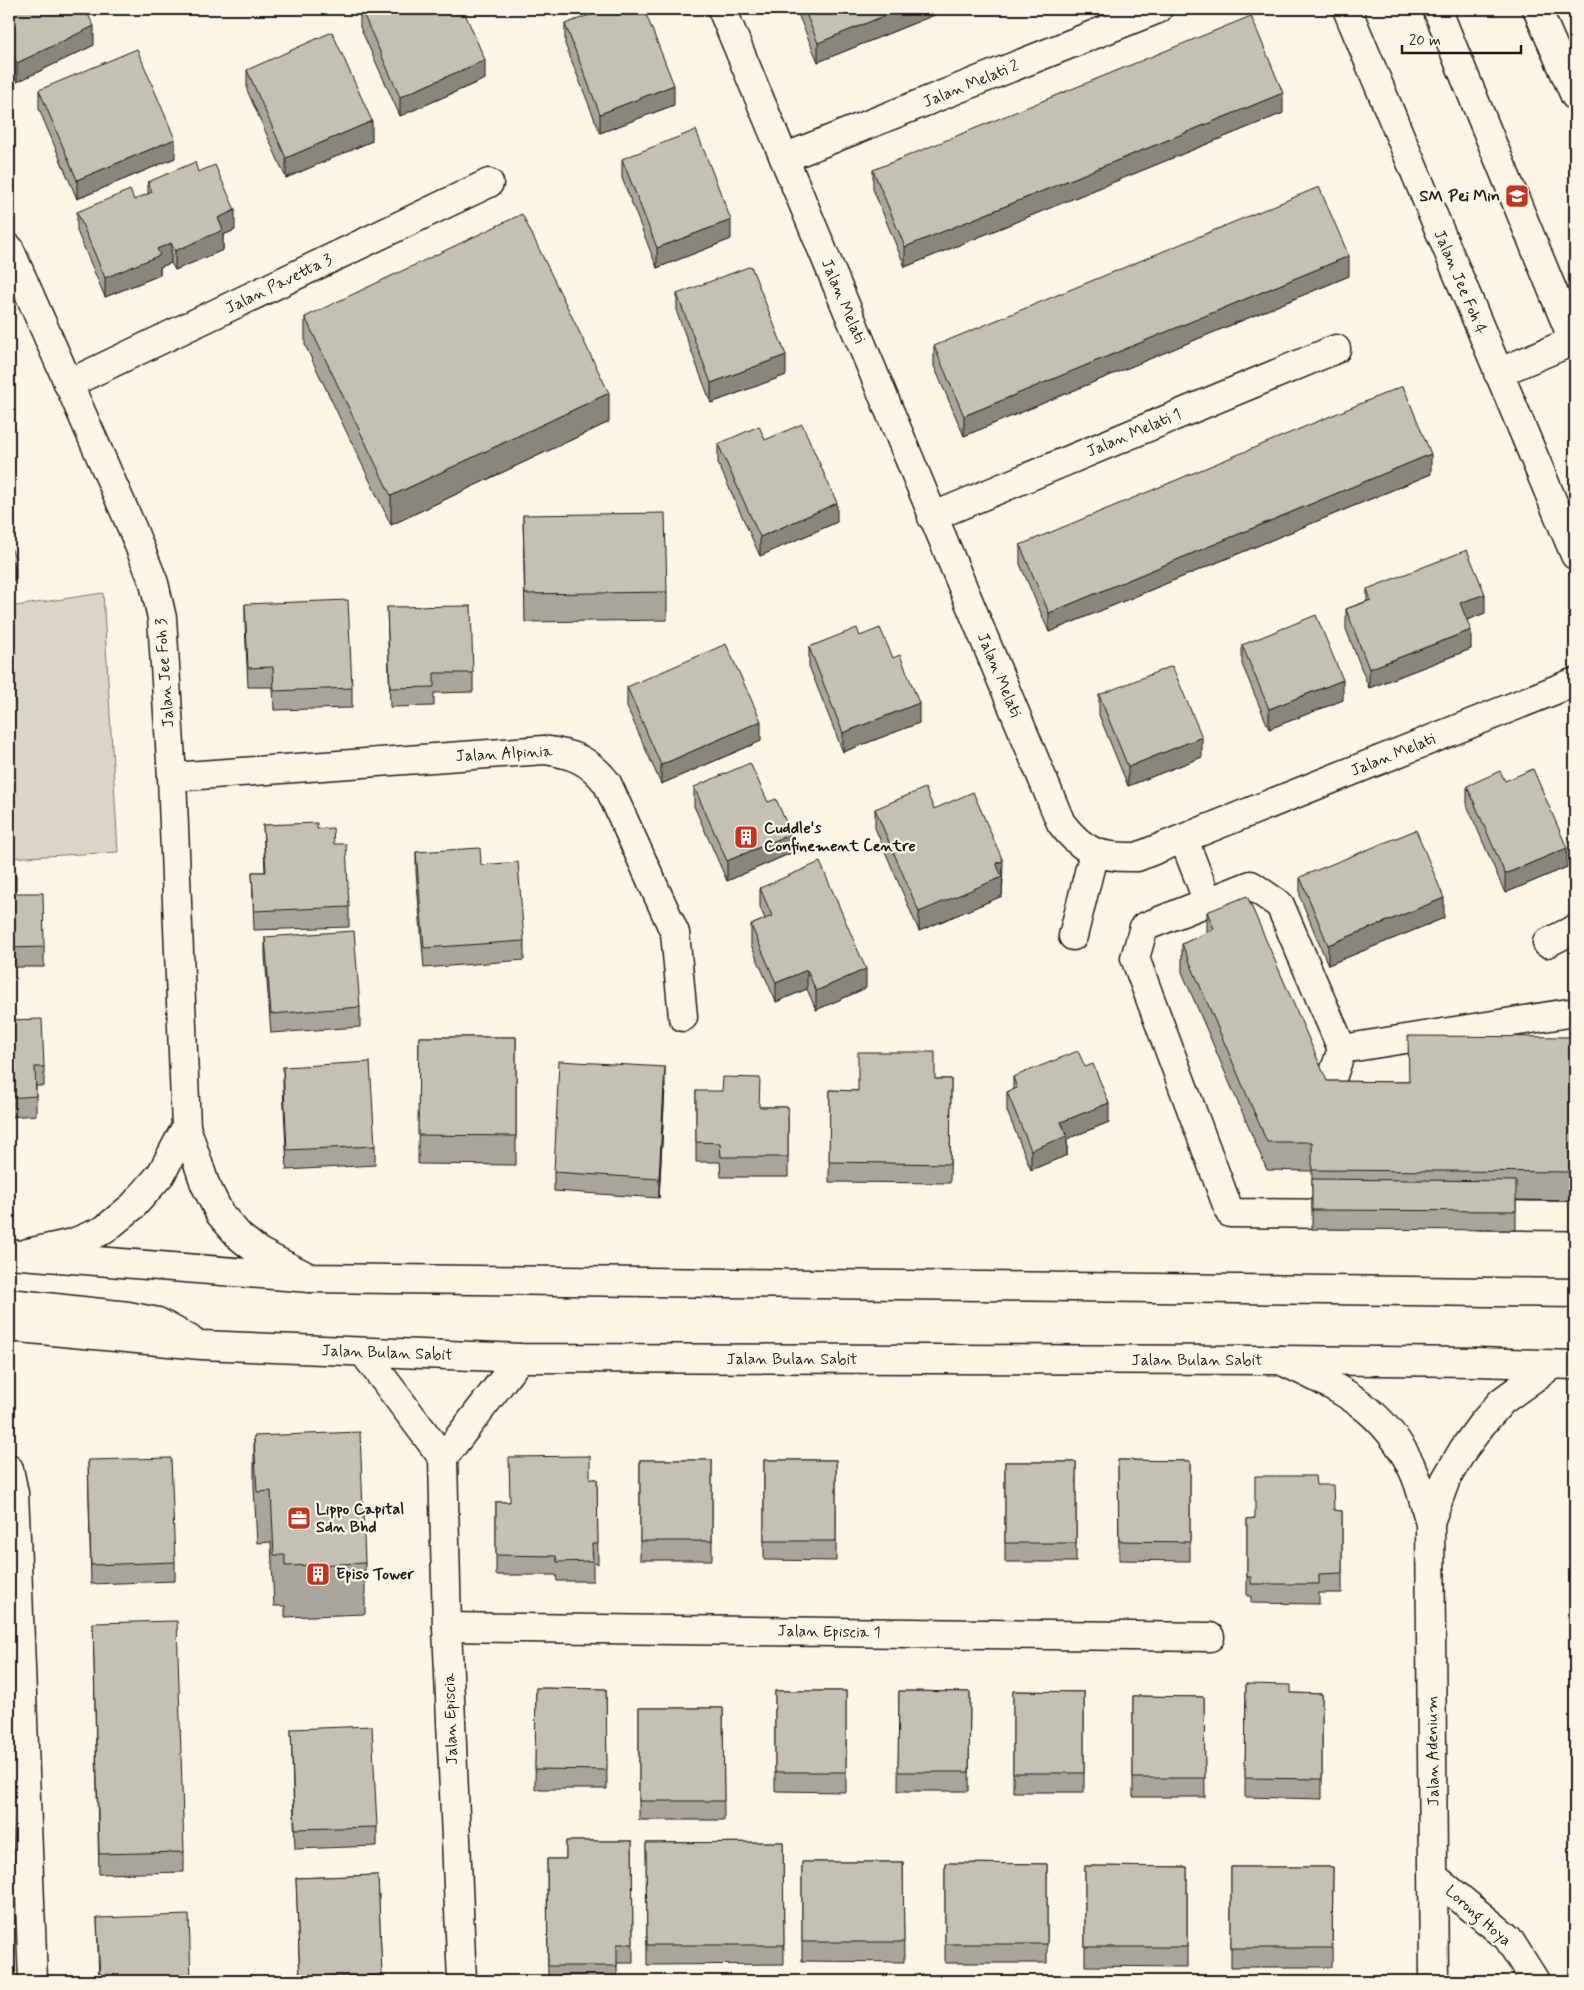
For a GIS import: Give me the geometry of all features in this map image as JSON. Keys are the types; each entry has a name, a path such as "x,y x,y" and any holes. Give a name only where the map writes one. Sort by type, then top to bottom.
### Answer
{"street":[{"name":"Jalan Melati","path":"722,9 1061,823 1074,840 1094,852 1114,858 1137,857 1184,840 1575,682"},
{"name":"Jalan Melati 2","path":"784,158 1158,9"},
{"path":"1437,9 1566,295 1574,343 1498,373"},
{"path":"1537,9 1575,96"},
{"name":"Jalan Jee Foh 4","path":"1354,12 1498,373 1575,551"},
{"name":"Jalan Pavetta 3","path":"68,384 489,183"},
{"name":"Jalan Jee Foh 3","path":"9,248 154,583 162,618 172,777 186,1127 205,1184 220,1214 240,1237 259,1252 310,1278"},
{"name":"Jalan Melati 1","path":"932,517 1336,349"},
{"name":"Jalan Alpinia","path":"172,777 544,750 564,752 587,762 598,771 607,783 674,933 683,1017"},
{"path":"1184,840 1208,902"},
{"path":"1073,936 1094,852"},
{"path":"1327,1093 1342,1049 1280,905 1251,885 1144,927 1135,958 1230,1214 1378,1214"},
{"path":"1547,943 1575,929"},
{"path":"1342,1049 1575,1012"},
{"path":"15,1254 73,1243 104,1230 133,1206 161,1174 186,1127"},
{"path":"1457,1215 1575,1216"},
{"path":"15,1254 310,1278 1575,1293"},
{"path":"9,1304 128,1316 158,1322 201,1345"},
{"name":"Jalan Bulan Sabit","path":"9,1327 201,1345 520,1358 1280,1360 1564,1365"},
{"path":"364,1353 443,1458 520,1358"},
{"name":"Jalan Adenium","path":"1280,1360 1335,1386 1361,1403 1386,1426 1413,1470 1430,1522 1434,1981"},
{"name":"Jalan Adenium","path":"1430,1522 1446,1479 1482,1424 1502,1402 1564,1365"},
{"name":"Jalan Episcia","path":"443,1458 447,1627 462,1981"},
{"path":"9,1469 14,1493 15,1511 18,1847 32,1981"},
{"name":"Jalan Episcia 1","path":"447,1627 1210,1637"},
{"name":"Lorong Hoya","path":"1434,1877 1508,1938 1535,1981"}],"shaded area":[{"path":"103,593 118,852 9,858 9,607"}],"building":[{"path":"9,9 85,9 94,26 17,63 9,46"},
{"path":"361,9 463,9 485,60 400,97"},
{"path":"605,9 644,9 674,85 600,114 565,24"},
{"path":"804,9 901,9 818,43"},
{"path":"1251,16 1283,93 905,247 873,170"},
{"path":"332,32 372,121 286,158 247,70"},
{"path":"137,49 175,139 77,180 39,90"},
{"path":"696,130 731,220 657,248 622,159"},
{"path":"195,162 198,172 215,165 235,210 218,218 223,230 175,251 171,243 157,249 160,255 105,278 77,212 130,190 134,200 152,192 148,182"},
{"path":"1319,187 1349,256 964,416 934,346"},
{"path":"522,214 609,393 391,496 305,317"},
{"path":"751,266 786,355 711,383 677,294"},
{"path":"1403,386 1431,454 1049,613 1020,545"},
{"path":"802,424 837,503 760,537 718,444 759,426 765,440"},
{"path":"665,513 667,592 525,594 523,515"},
{"path":"9,543 16,560 9,563"},
{"path":"1467,550 1485,594 1460,603 1471,630 1369,669 1346,609 1371,600 1367,589"},
{"path":"348,600 352,688 274,691 273,667 248,668 245,604"},
{"path":"471,606 473,673 434,673 434,687 390,688 387,607"},
{"path":"1316,615 1343,680 1269,709 1242,645"},
{"path":"857,628 860,636 880,628 893,658 900,655 919,703 843,733 809,647"},
{"path":"726,644 761,721 661,765 627,687"},
{"path":"1172,666 1202,737 1128,767 1099,695"},
{"name":"Cuddle's Confinement Centre","path":"750,763 768,802 776,799 791,834 727,861 694,787"},
{"path":"1533,769 1567,848 1505,874 1467,786 1500,771 1505,781"},
{"path":"925,788 934,809 973,792 1003,861 996,863 1002,877 919,912 875,809"},
{"path":"317,823 317,829 333,828 334,844 346,844 349,907 254,911 252,872 266,872 263,825"},
{"path":"1416,830 1444,898 1328,945 1300,877"},
{"path":"480,848 481,865 518,862 524,941 424,948 416,852"},
{"path":"820,862 866,969 816,991 807,970 776,983 751,925 772,916 760,888"},
{"path":"9,876 16,876 16,893 43,893 44,947 9,948"},
{"path":"1247,896 1327,1081 1409,1082 1408,1036 1575,1037 1575,1172 1312,1170 1312,1142 1267,1142 1182,944 1214,929 1207,912"},
{"path":"354,931 360,1007 271,1014 265,937"},
{"path":"42,1019 44,1067 35,1067 36,1096 9,1098 9,1020"},
{"path":"419,1037 516,1037 516,1136 418,1135"},
{"path":"1078,1051 1085,1067 1093,1064 1109,1103 1061,1122 1067,1136 1031,1150 1007,1092 1017,1088 1013,1077"},
{"path":"858,1052 935,1052 935,1079 951,1079 950,1164 829,1162 830,1090 858,1091"},
{"path":"559,1061 665,1067 659,1179 554,1172"},
{"path":"370,1062 375,1146 287,1150 283,1067"},
{"path":"723,1077 760,1078 759,1107 788,1107 788,1157 721,1157 720,1143 696,1142 696,1091 722,1091"},
{"path":"9,1098 10,1133 9,1133"},
{"path":"1312,1179 1516,1181 1516,1211 1312,1210"},
{"path":"360,1432 365,1563 285,1566 285,1555 274,1555 271,1491 257,1492 254,1436"},
{"path":"590,1456 590,1479 597,1479 598,1544 592,1544 593,1561 557,1562 556,1556 496,1555 496,1502 510,1502 509,1457"},
{"path":"171,1458 175,1562 91,1565 88,1460"},
{"path":"640,1460 712,1460 712,1541 640,1541"},
{"path":"764,1460 836,1460 836,1541 764,1541"},
{"path":"1118,1460 1190,1461 1190,1542 1119,1541"},
{"path":"1005,1462 1076,1462 1076,1543 1005,1543"},
{"path":"1255,1476 1315,1476 1316,1485 1333,1485 1334,1510 1342,1511 1342,1573 1319,1574 1319,1584 1251,1584 1251,1577 1247,1577 1247,1519 1255,1518"},
{"path":"177,1621 184,1852 99,1854 93,1623"},
{"path":"1246,1684 1291,1685 1291,1693 1322,1694 1322,1779 1245,1778"},
{"path":"536,1688 606,1689 607,1770 535,1769"},
{"path":"775,1691 846,1691 846,1772 775,1772"},
{"path":"899,1691 970,1692 969,1772 898,1772"},
{"path":"1013,1691 1084,1692 1084,1773 1013,1773"},
{"path":"1133,1696 1204,1697 1205,1778 1133,1778"},
{"path":"639,1708 723,1708 724,1801 639,1801"},
{"path":"372,1726 377,1827 295,1829 291,1729"},
{"path":"566,1841 632,1841 633,1944 617,1944 617,1966 548,1966 547,1859 566,1859"},
{"path":"783,1842 784,1945 647,1945 646,1843"},
{"path":"802,1862 903,1862 904,1942 802,1942"},
{"path":"945,1863 1047,1864 1047,1944 945,1944"},
{"path":"1085,1866 1187,1867 1187,1947 1085,1947"},
{"path":"1231,1867 1333,1867 1332,1948 1231,1948"},
{"path":"378,1875 382,1975 300,1978 296,1878"},
{"path":"189,1915 191,1981 100,1981 97,1918"}],"place":[{"name":"SM Pei Min","path":"1517,196"},
{"name":"Cuddle's Confinement Centre","path":"746,837"},
{"name":"Lippo Capital Sdn Bhd","path":"299,1518"},
{"name":"Episo Tower","path":"318,1574"}]}
